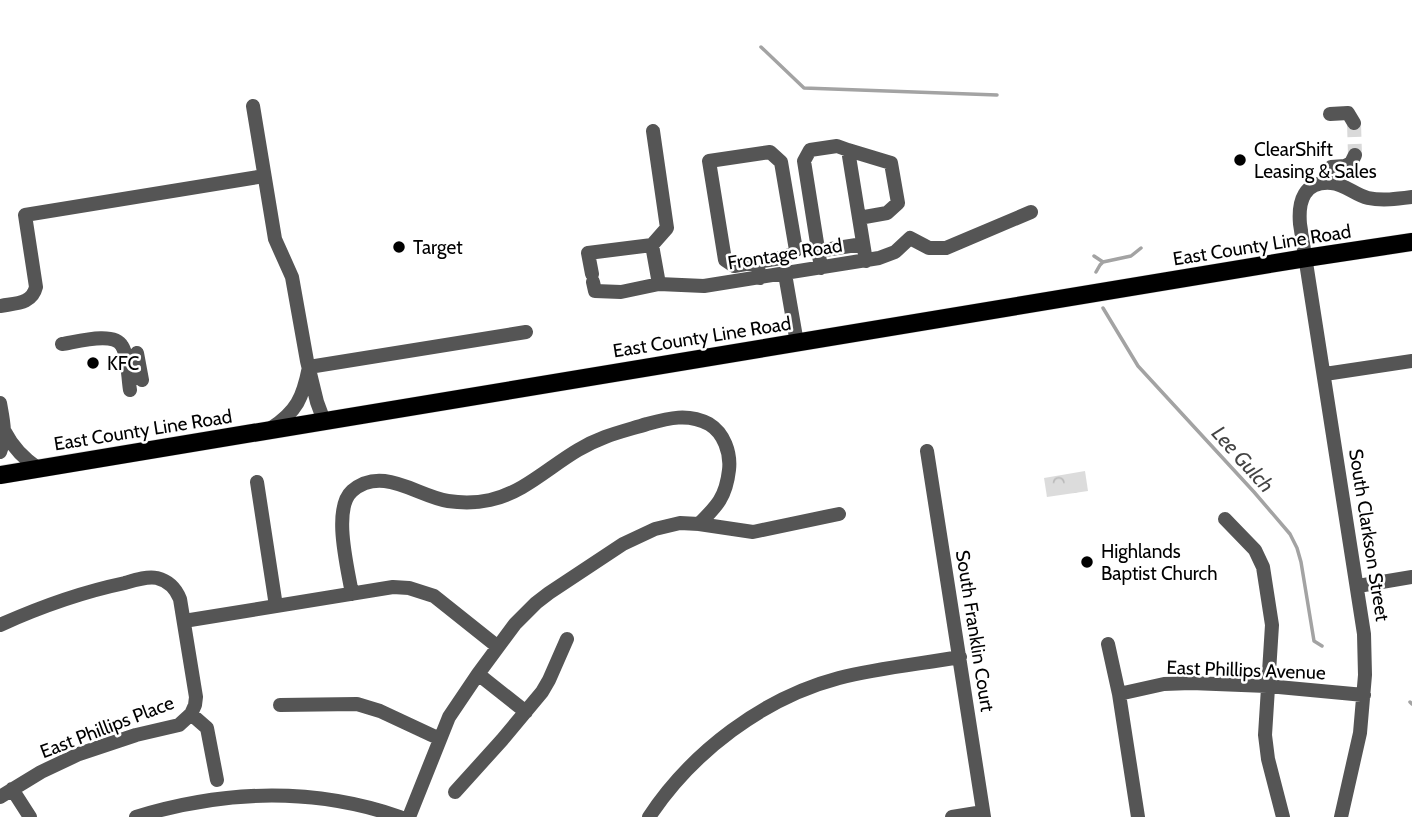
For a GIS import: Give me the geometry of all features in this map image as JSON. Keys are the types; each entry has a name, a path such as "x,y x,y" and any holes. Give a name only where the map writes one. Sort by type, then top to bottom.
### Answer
{"main road":[{"name":"East County Line Road","path":"0,475 1412,242"}],"street":[{"path":"253,106 275,239 292,277 300,327 324,421"},
{"path":"1330,114 1348,113 1354,122"},
{"path":"653,131 667,228 652,244 659,284"},
{"path":"821,268 804,160 810,150 836,146 891,163 898,203 887,213 859,218"},
{"path":"848,150 866,261"},
{"path":"770,152 780,162 796,250 787,257 757,262 734,266 725,260 709,161 770,152"},
{"path":"1331,167 1351,163 1355,155"},
{"path":"0,306 28,301 34,295 36,287 25,215 264,176"},
{"name":"South Clarkson Street","path":"1341,817 1360,733 1364,695 1364,634 1300,224 1300,207 1305,191 1317,185 1332,183 1364,197 1412,197"},
{"name":"Frontage Road","path":"652,244 588,253 595,291 621,292 659,284 704,286 866,261 895,252 910,238 929,248 946,248 1031,212"},
{"path":"818,251 863,244"},
{"path":"757,262 760,278"},
{"path":"785,274 797,343"},
{"path":"309,367 526,332"},
{"path":"62,344 105,338 118,342 124,354 130,390"},
{"path":"137,353 142,380"},
{"path":"1325,374 1412,361"},
{"path":"266,431 284,420 297,404 309,367"},
{"path":"0,403 9,441 39,469"},
{"path":"352,594 341,523 343,505 349,493 359,485 372,481 389,481 446,501 470,503 488,500 522,488 555,464 601,437 682,416 716,428 725,443 730,463 728,479 719,504 699,524"},
{"path":"0,452 5,432"},
{"name":"South Franklin Court","path":"928,451 983,815"},
{"path":"257,482 276,606"},
{"path":"409,817 449,717 515,624 536,603 623,544 654,530 680,523 753,532 839,514"},
{"path":"1225,519 1255,551 1263,567 1272,625 1265,735 1268,759 1283,817"},
{"path":"1358,586 1412,577"},
{"path":"0,625 53,603 104,587 146,578 169,583 177,592 184,621 195,697 191,714 207,728 217,780"},
{"path":"184,621 393,587 409,587 434,597 498,647"},
{"path":"455,792 526,712 549,680 567,639"},
{"path":"1108,644 1123,693 1138,817"},
{"path":"649,817 676,781 705,752 742,724 785,699 838,679 960,657"},
{"path":"478,674 526,712"},
{"name":"East Phillips Avenue","path":"1123,693 1164,684 1191,683 1267,686 1364,695"},
{"path":"280,705 357,705 380,711 440,739"},
{"name":"East Phillips Place","path":"6,793 79,754 136,735 179,725 191,714"},
{"path":"6,793 30,817"},
{"path":"136,817 204,800 275,794 341,801 400,817"},
{"path":"953,817 983,815"}],"green space":[{"path":"1085,471 1088,491 1047,497 1044,478"}],"waterway":[{"path":"761,47 804,88 997,95"},
{"name":"Lee Gulch","path":"1096,272 1103,262 1131,256 1141,248"},
{"name":"Lee Gulch","path":"1094,256 1103,262"},
{"name":"Lee Gulch","path":"1103,308 1138,366 1290,534 1301,562 1314,641 1322,646"}],"tunnel":[{"path":"1354,123 1355,155"}],"place":[{"name":"ClearShift Leasing & Sales","path":"1240,160"},
{"name":"Target","path":"399,247"},
{"name":"KFC","path":"93,363"},
{"name":"Highlands Baptist Church","path":"1087,562"}]}
